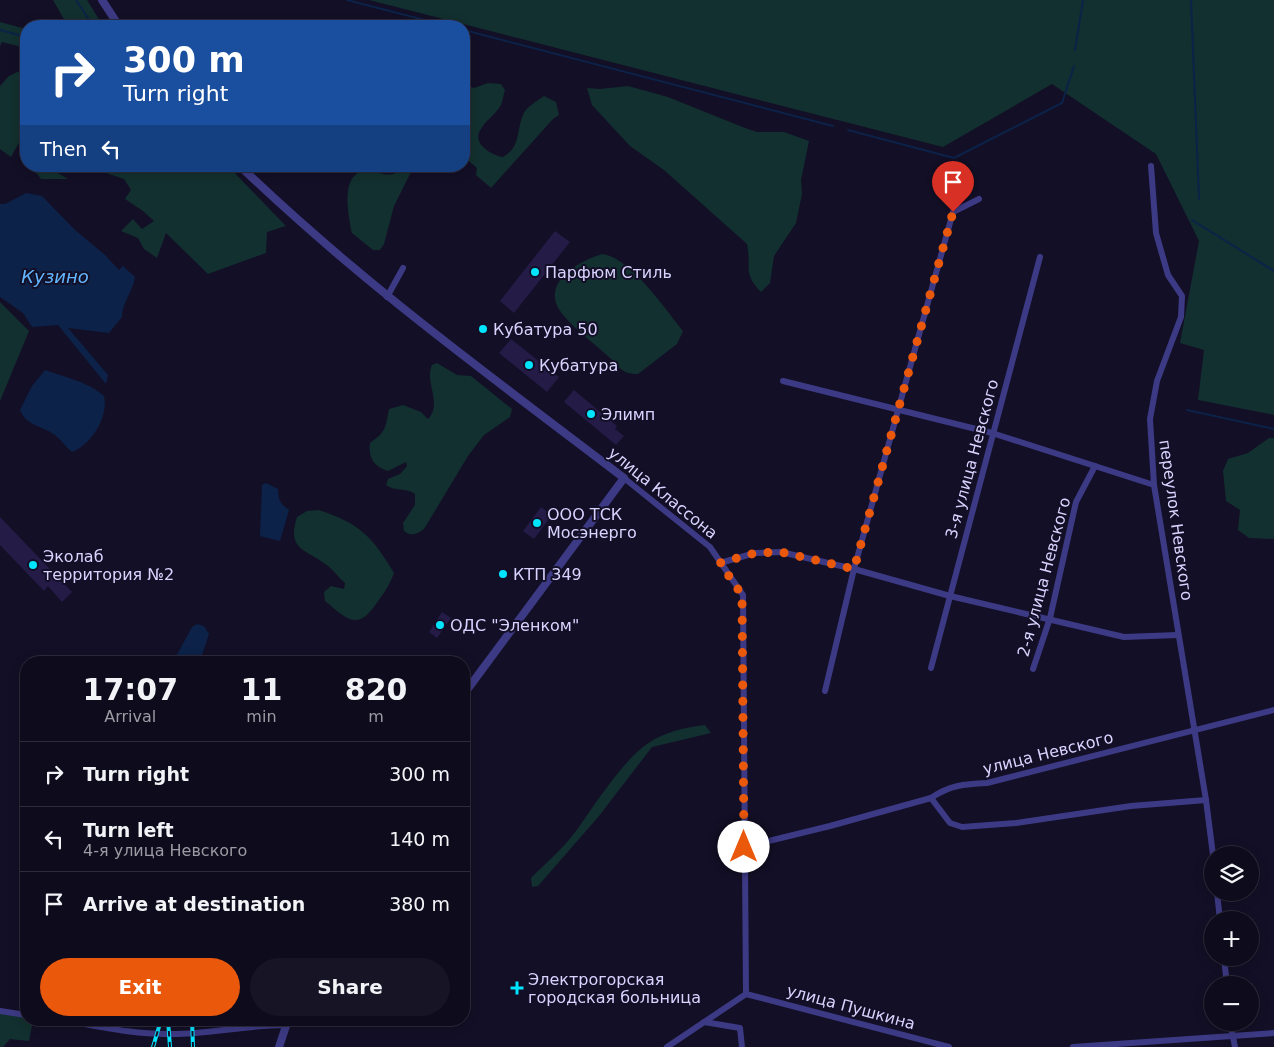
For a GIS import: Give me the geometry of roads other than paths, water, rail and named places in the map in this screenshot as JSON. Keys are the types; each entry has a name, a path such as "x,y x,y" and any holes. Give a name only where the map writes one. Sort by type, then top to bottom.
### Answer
{"street":[{"path":"102,0 115,20"},
{"name":"переулок Невского","path":"1151,166 1156,233 1168,275 1182,296 1181,317 1157,381 1150,419 1154,485 1212,846"},
{"name":"улица Классона","path":"246,172 290,215 387,297 624,478 710,547 742,595 746,994"},
{"path":"825,691 854,569 953,212 979,199"},
{"name":"3-я улица Невского","path":"931,668 1040,256"},
{"path":"387,297 403,268"},
{"path":"783,381 992,433 1154,485"},
{"name":"2-я улица Невского","path":"1033,669 1050,618 1076,502 1095,466"},
{"path":"470,686 624,478"},
{"path":"720,563 755,553 781,552 854,569 950,596 1050,618 1124,637 1178,635"},
{"name":"улица Невского","path":"744,847 931,798 944,789 959,784 987,784 1274,710"},
{"path":"931,798 950,822 962,827 1016,823 1063,814 1148,804 1206,800"},
{"path":"667,1047 746,994"},
{"name":"улица Пушкина","path":"746,994 949,1047"},
{"path":"0,1011 20,1014"},
{"path":"704,1022 740,1028 742,1047"},
{"path":"101,1026 172,1034 256,1026"},
{"path":"279,1047 286,1026"},
{"path":"1231,1031 1235,1047"},
{"path":"1073,1047 1232,1038 1274,1033"}],"water":[{"name":"Кузино","path":"26,193 42,196 74,229 105,255 119,270 123,266 135,277 122,312 122,317 109,333 68,328 108,375 106,384 58,325 32,327 23,313 0,297 0,204 5,204"},
{"path":"45,370 84,383 104,396 104,413 97,429 86,443 72,452 55,435 26,419 20,410 32,386"},
{"path":"266,483 278,489 280,501 289,510 280,541 260,536 262,485"},
{"path":"197,624 204,626 209,634 202,656 176,656 192,627"}],"waterway":[{"path":"76,0 89,20"},
{"path":"347,0 425,20"},
{"path":"1075,50 1083,0"},
{"path":"1191,0 1199,199"},
{"path":"0,30 20,35"},
{"path":"470,32 833,126"},
{"path":"848,130 954,158 1062,103 1074,66"},
{"path":"1192,220 1274,271"},
{"path":"1187,410 1274,429"}],"railway":[{"path":"153,1047 159,1026"},
{"path":"168,1026 170,1047"},
{"path":"192,1026 193,1047"}],"place":[{"name":"Парфюм Стиль","path":"535,272"},
{"name":"Кубатура 50","path":"483,329"},
{"name":"Кубатура","path":"529,365"},
{"name":"Элимп","path":"591,414"},
{"name":"ООО ТСК Мосэнерго","path":"537,523"},
{"name":"Эколаб территория №2","path":"33,565"},
{"name":"КТП 349","path":"503,574"},
{"name":"ОДС \"Эленком\"","path":"440,625"},
{"name":"Электрогорская городская больница","path":"517,988"}]}
